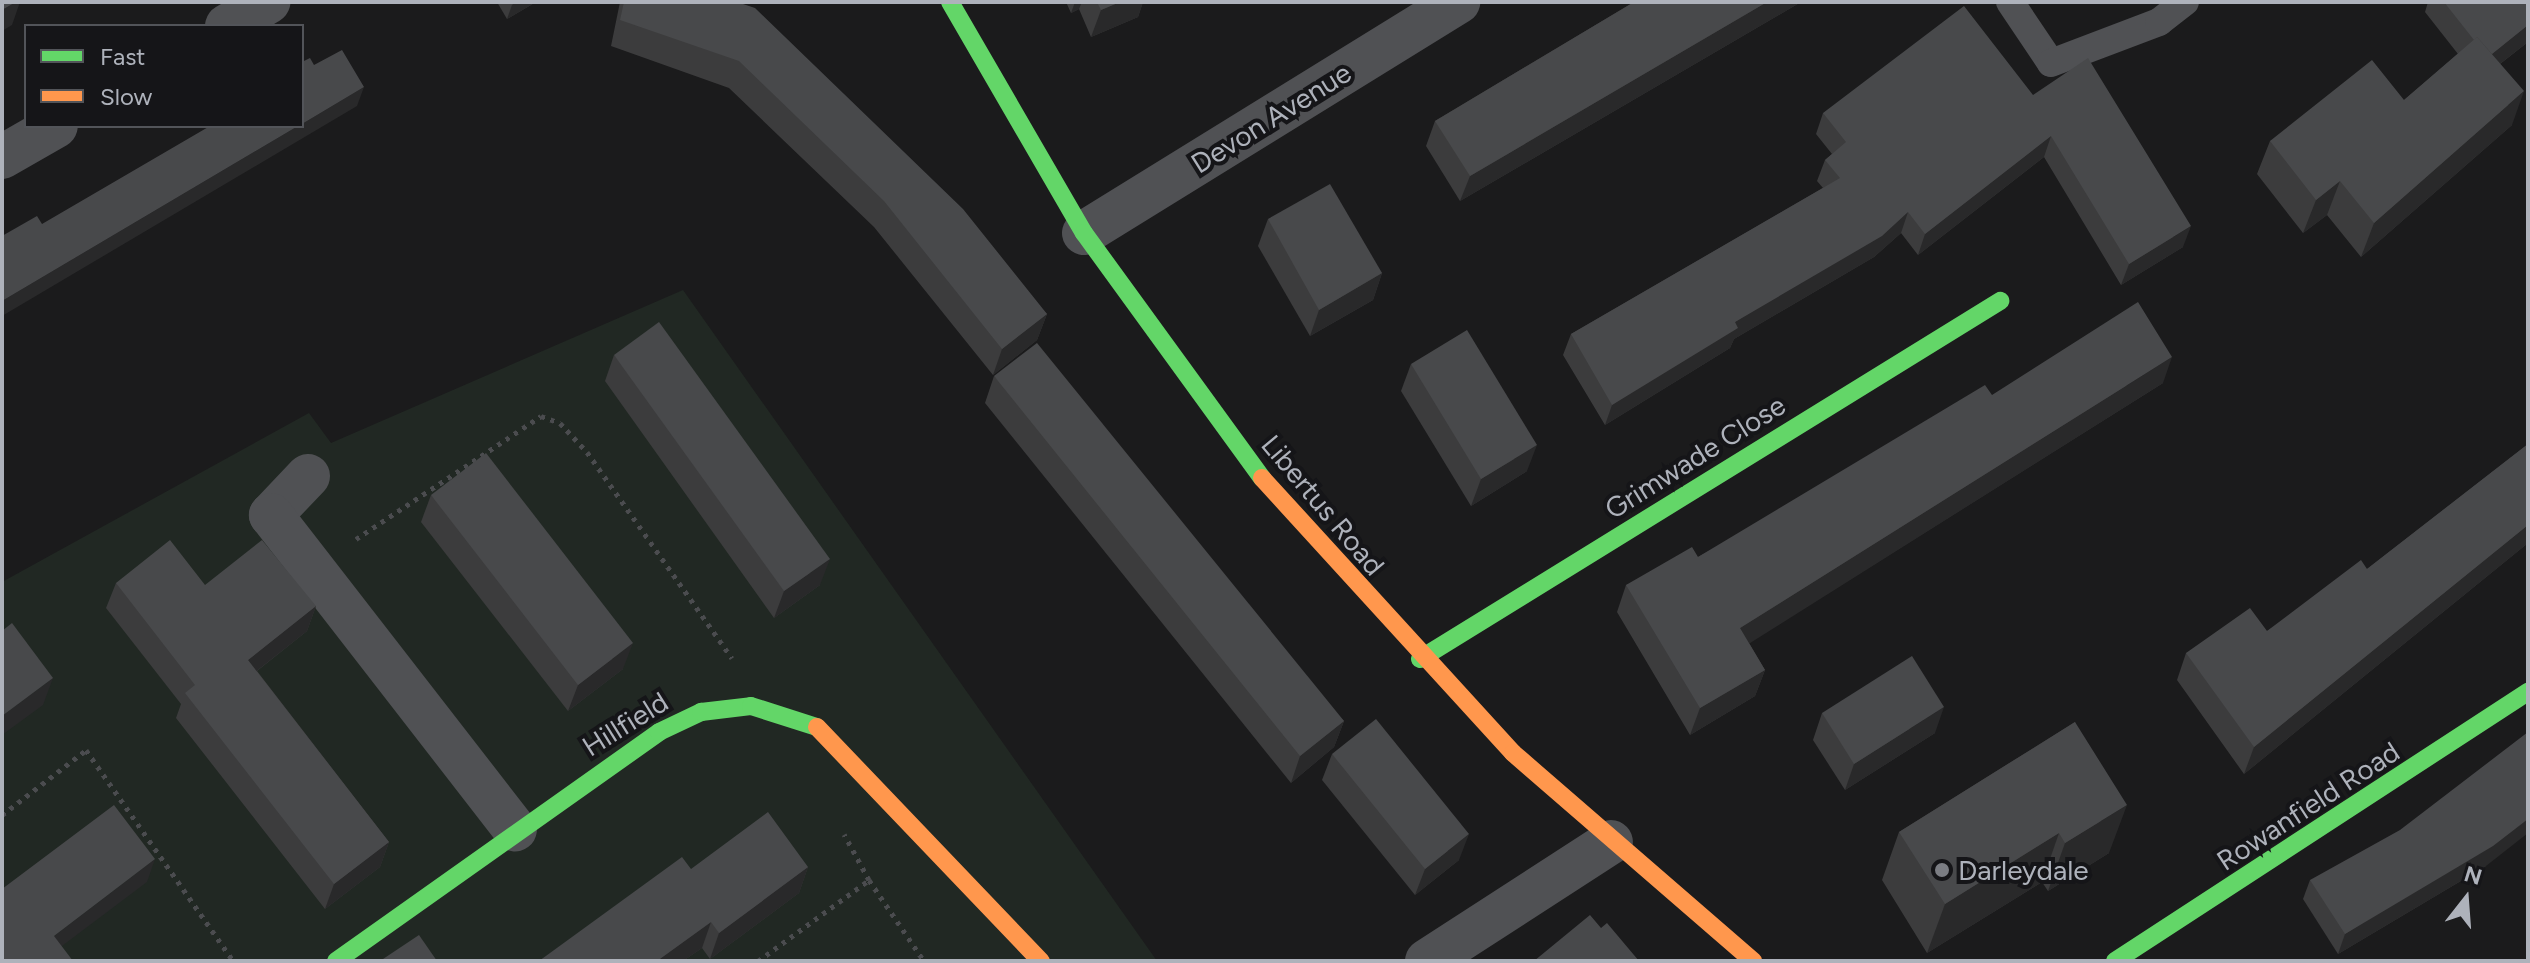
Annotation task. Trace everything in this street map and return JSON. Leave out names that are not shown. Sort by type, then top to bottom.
[{"type":"street","points":[[230,24],[268,2]]},
{"type":"street","name":"Libertus Road","points":[[950,2],[1084,233],[1230,439],[1420,659],[1611,842],[1753,961]]},
{"type":"street","name":"Devon Avenue","points":[[1084,233],[1458,2]]},
{"type":"street","points":[[2,157],[53,128]]},
{"type":"street","name":"Grimwade Close","points":[[1420,659],[2000,301]]},
{"type":"street","points":[[308,476],[271,515],[515,829]]},
{"type":"street","name":"Rowanfield Road","points":[[2115,961],[2528,692]]},
{"type":"street","name":"Hillfield","points":[[336,961],[515,829],[679,720],[724,707],[777,710],[820,728],[1041,961]]},
{"type":"street","points":[[1427,961],[1611,842]]},
{"type":"lane","points":[[2010,2],[2051,63],[2159,22],[2185,2]]},
{"type":"path","points":[[313,569],[541,416],[560,423],[587,452],[664,551],[742,673],[777,710]]},
{"type":"path","points":[[2,815],[86,750],[233,961]]},
{"type":"path","points":[[841,828],[869,880],[924,961]]},
{"type":"path","points":[[758,961],[869,880]]},
{"type":"shaded area","points":[[683,290],[1157,961],[2,961],[2,582],[309,413],[331,443]]},
{"type":"building","points":[[2,2],[16,2],[2,10]]},
{"type":"building","points":[[624,2],[737,2],[755,8],[963,209],[1047,314],[1002,349],[884,201],[739,61],[620,20]]},
{"type":"building","points":[[1097,2],[1120,2],[1101,10]]},
{"type":"building","points":[[1634,2],[1767,2],[1470,176],[1435,121]]},
{"type":"building","points":[[2444,2],[2528,2],[2528,25],[2492,54],[2477,37],[2474,40]]},
{"type":"building","points":[[1964,6],[2033,95],[2088,58],[2191,226],[2129,264],[2051,136],[1925,234],[1908,212],[1882,236],[1735,322],[1738,328],[1612,405],[1571,334],[1840,178],[1825,160],[1846,142],[1823,113]]},
{"type":"building","points":[[2477,37],[2524,91],[2374,223],[2340,181],[2316,200],[2270,141],[2372,60],[2404,100]]},
{"type":"building","points":[[342,50],[364,87],[304,123],[304,61],[310,58],[314,65]]},
{"type":"building","points":[[207,128],[295,128],[2,301],[2,236],[37,216],[42,224]]},
{"type":"building","points":[[1330,184],[1382,273],[1319,310],[1268,219]]},
{"type":"building","points":[[2138,302],[2172,357],[1740,628],[1765,670],[1700,708],[1626,585],[1692,547],[1698,557],[1985,385],[1992,395]]},
{"type":"building","points":[[659,322],[830,559],[784,591],[614,355]]},
{"type":"building","points":[[1467,330],[1537,445],[1481,479],[1411,364]]},
{"type":"building","points":[[1037,343],[1344,721],[1300,756],[994,376]]},
{"type":"building","points":[[2528,444],[2528,525],[2254,747],[2186,653],[2250,608],[2267,631],[2361,560],[2367,569]]},
{"type":"building","points":[[486,453],[633,643],[578,685],[431,495]]},
{"type":"building","points":[[170,540],[205,585],[262,540],[316,606],[248,660],[389,842],[334,884],[185,693],[195,685],[116,583]]},
{"type":"building","points":[[12,623],[53,678],[2,716],[2,631]]},
{"type":"building","points":[[1912,656],[1944,707],[1854,764],[1822,713]]},
{"type":"building","points":[[1376,719],[1469,834],[1425,869],[1332,754]]},
{"type":"building","points":[[2075,722],[2127,805],[2065,843],[2059,833],[1945,904],[1899,832]]},
{"type":"building","points":[[2528,732],[2528,819],[2493,846],[2345,934],[2310,880],[2400,830]]},
{"type":"building","points":[[114,805],[155,859],[54,936],[73,961],[2,961],[2,889]]},
{"type":"building","points":[[768,812],[808,867],[719,933],[711,922],[657,961],[539,961],[682,857],[691,869]]},
{"type":"building","points":[[1590,915],[1601,928],[1607,923],[1639,961],[1534,961]]},
{"type":"building","points":[[419,935],[437,961],[383,959]]},
{"type":"traffic: fast","points":[[950,2],[1084,233],[1262,478]]},
{"type":"traffic: fast","points":[[1420,659],[2000,301]]},
{"type":"traffic: fast","points":[[2115,961],[2528,692]]},
{"type":"traffic: fast","points":[[336,961],[659,732],[701,712],[751,706],[817,727]]},
{"type":"traffic: slow","points":[[1262,478],[1513,753],[1753,961]]},
{"type":"traffic: slow","points":[[817,727],[1041,961]]},
{"type":"place","name":"Darleydale","points":[[1942,870]]}]
